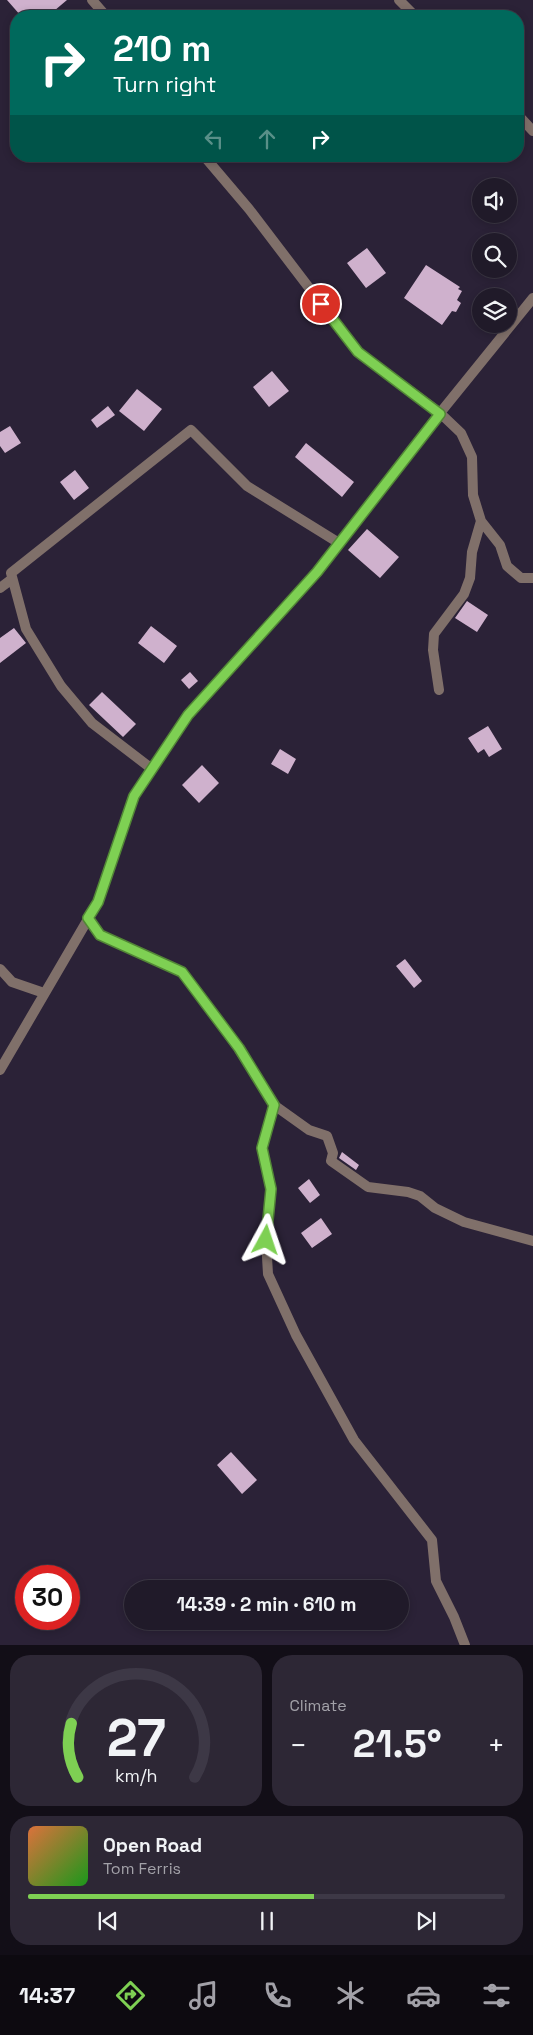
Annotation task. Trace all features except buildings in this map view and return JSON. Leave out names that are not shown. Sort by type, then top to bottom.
[{"type":"street","points":[[92,0],[101,10]]},
{"type":"street","points":[[399,0],[410,10]]},
{"type":"street","points":[[524,121],[533,130]]},
{"type":"street","points":[[209,162],[249,209],[358,352],[440,414],[460,433],[472,457],[473,495],[481,521],[500,544],[507,566],[521,578],[533,578]]},
{"type":"street","points":[[0,1070],[98,902],[134,796],[188,715],[317,572],[533,298]]},
{"type":"street","points":[[152,769],[92,723],[61,686],[26,629],[11,573],[191,430],[247,486],[340,543]]},
{"type":"street","points":[[439,690],[433,650],[434,634],[464,594],[470,578],[472,552],[481,521]]},
{"type":"street","points":[[0,588],[12,579]]},
{"type":"street","points":[[88,918],[100,935],[182,972],[239,1048],[274,1105],[309,1130],[327,1136],[333,1153],[331,1161],[368,1187],[408,1192],[420,1196],[435,1208],[464,1222],[533,1241]]},
{"type":"street","points":[[0,969],[12,982],[44,993]]},
{"type":"street","points":[[274,1105],[262,1148],[271,1189],[266,1240],[268,1274],[296,1335],[354,1440],[432,1540],[436,1581],[454,1617],[465,1645]]},
{"type":"route","points":[[266,1240],[271,1189],[262,1148],[274,1105],[239,1048],[182,972],[143,952],[100,935],[88,918],[98,902],[134,796],[188,715],[317,572],[440,414],[358,352],[321,304]]}]
